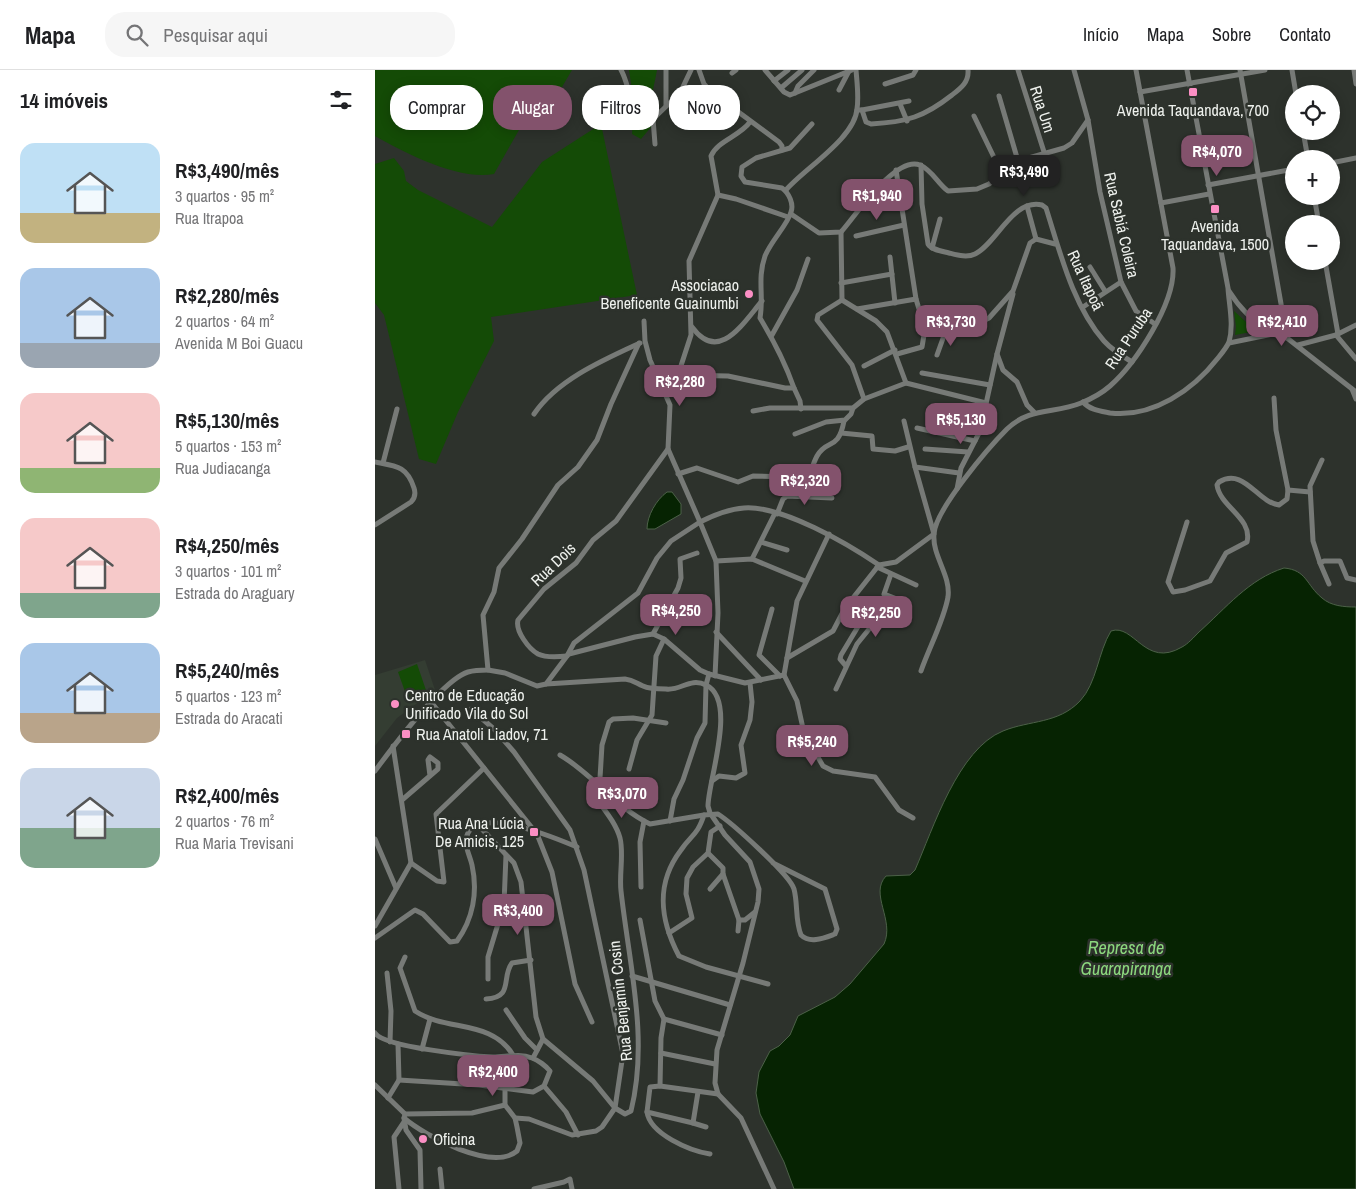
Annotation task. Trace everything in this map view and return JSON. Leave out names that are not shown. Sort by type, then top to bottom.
[{"type":"street","points":[[621,70],[627,85]]},
{"type":"street","points":[[666,70],[667,105]]},
{"type":"street","points":[[659,113],[680,93],[691,70]]},
{"type":"street","points":[[699,70],[706,88],[779,142],[782,146],[781,150]]},
{"type":"street","points":[[765,70],[787,94],[795,93],[851,70]]},
{"type":"street","points":[[774,81],[788,70]]},
{"type":"street","points":[[781,88],[802,70]]},
{"type":"street","points":[[795,93],[798,86],[814,70]]},
{"type":"street","points":[[839,90],[851,70]]},
{"type":"street","points":[[856,70],[860,110],[866,122],[871,124],[907,121],[933,110],[962,87],[969,74],[968,70]]},
{"type":"street","points":[[885,84],[913,75],[916,70]]},
{"type":"street","name":"Rua Um","points":[[1017,70],[1045,155]]},
{"type":"street","points":[[842,300],[841,232],[896,170],[909,164],[921,165],[948,191],[977,189],[989,184],[1018,161],[1045,155],[1072,143],[1087,120],[1074,70]]},
{"type":"street","name":"Rua Puruba","points":[[934,534],[942,513],[957,490],[1000,437],[1019,420],[1034,412],[1083,402],[1111,385],[1132,362],[1167,300],[1173,277],[1136,70]]},
{"type":"street","points":[[1083,402],[1092,409],[1120,414],[1151,408],[1175,397],[1198,380],[1229,343],[1231,322],[1228,288],[1187,70]]},
{"type":"street","points":[[1140,92],[1240,72],[1265,70]]},
{"type":"street","points":[[1292,70],[1294,85]]},
{"type":"street","points":[[1354,70],[1356,84]]},
{"type":"street","points":[[1240,72],[1287,338]]},
{"type":"street","points":[[999,96],[1018,161]]},
{"type":"street","points":[[860,110],[909,101]]},
{"type":"street","points":[[899,104],[907,121]]},
{"type":"street","points":[[786,190],[849,129],[860,110]]},
{"type":"street","points":[[973,116],[1002,174]]},
{"type":"street","name":"Rua Sabiá Coleira","points":[[1087,120],[1100,192],[1121,282],[1137,311],[1155,324]]},
{"type":"street","points":[[663,388],[674,382],[678,375],[692,327],[689,261],[718,195],[711,162],[712,153],[743,131],[750,122]]},
{"type":"street","points":[[801,410],[800,401],[789,370],[760,318],[762,301],[760,278],[765,256],[789,216],[791,201],[786,190],[777,186],[749,183],[740,174],[742,167],[747,162],[790,148],[812,124]]},
{"type":"street","points":[[654,130],[655,144]]},
{"type":"street","points":[[1340,161],[1356,158]]},
{"type":"street","points":[[921,165],[921,204],[928,244],[932,248],[961,256],[975,254],[1009,220],[1027,206],[1037,204],[1045,208],[1055,244]]},
{"type":"street","points":[[864,366],[896,352],[922,347],[925,329],[916,299],[896,170]]},
{"type":"street","points":[[1208,185],[1285,171]]},
{"type":"street","points":[[1161,203],[1209,194]]},
{"type":"street","points":[[718,195],[789,216],[819,233],[841,232]]},
{"type":"street","points":[[957,490],[959,473],[968,452],[980,432],[989,385],[1013,291],[1027,247],[1036,239],[1027,206]]},
{"type":"street","points":[[932,248],[940,220]]},
{"type":"street","points":[[856,236],[904,224]]},
{"type":"street","name":"Rua Itapoã","points":[[1036,239],[1055,244],[1083,306],[1105,342],[1132,362]]},
{"type":"street","points":[[890,257],[895,303]]},
{"type":"street","points":[[771,335],[797,290],[808,258]]},
{"type":"street","points":[[1090,267],[1105,291]]},
{"type":"street","points":[[1326,270],[1337,334],[1356,359]]},
{"type":"street","points":[[841,283],[892,274]]},
{"type":"street","points":[[1083,306],[1121,282]]},
{"type":"street","points":[[1228,288],[1243,310],[1261,327],[1298,345],[1354,390],[1356,399]]},
{"type":"street","points":[[925,329],[969,328],[980,324],[989,318],[1013,291]]},
{"type":"street","points":[[856,309],[916,299]]},
{"type":"street","points":[[842,300],[881,326],[896,352],[906,383]]},
{"type":"street","points":[[842,300],[818,315],[817,320],[852,365],[864,399]]},
{"type":"street","points":[[692,327],[703,340],[717,342],[733,334],[762,301]]},
{"type":"street","points":[[750,315],[760,318]]},
{"type":"street","points":[[644,321],[645,341],[655,373],[670,405],[668,449],[716,561],[718,613],[712,675],[706,685],[705,723],[697,738],[683,780],[674,799],[670,821]]},
{"type":"street","points":[[1298,345],[1337,334],[1356,325]]},
{"type":"street","points":[[937,355],[946,330]]},
{"type":"street","points":[[1229,343],[1273,334]]},
{"type":"street","points":[[534,414],[552,392],[603,360],[645,341]]},
{"type":"street","points":[[488,670],[483,615],[493,592],[499,568],[522,539],[558,485],[578,467],[597,440],[639,343]]},
{"type":"street","points":[[997,354],[1003,370],[1017,382],[1027,404],[1034,412]]},
{"type":"street","points":[[922,373],[989,385]]},
{"type":"street","points":[[678,375],[728,376],[785,388],[794,388]]},
{"type":"street","points":[[800,496],[817,456],[837,441],[844,421],[851,414],[853,408],[864,399],[906,383],[986,403]]},
{"type":"street","points":[[1187,522],[1168,582],[1171,591],[1175,593],[1210,581],[1226,553],[1247,542],[1246,527],[1219,493],[1217,485],[1219,482],[1232,477],[1242,480],[1270,504],[1279,505],[1287,499],[1288,490],[1275,430],[1274,398]]},
{"type":"street","points":[[753,411],[770,408],[801,410],[853,408]]},
{"type":"street","points":[[383,463],[397,409]]},
{"type":"street","points":[[795,434],[825,422],[844,421]]},
{"type":"street","points":[[904,421],[908,447],[934,534],[936,550],[947,580],[948,597],[921,672]]},
{"type":"street","points":[[917,428],[975,441]]},
{"type":"street","points":[[841,433],[872,436],[873,449],[895,451],[908,447]]},
{"type":"street","name":"Rua Dois","points":[[653,634],[635,636],[568,655],[546,656],[537,653],[519,632],[518,620],[544,589],[579,561],[593,540],[616,521],[668,449]]},
{"type":"street","points":[[925,449],[968,452]]},
{"type":"street","points":[[1322,460],[1310,486],[1310,492],[1313,541],[1329,584]]},
{"type":"street","points":[[375,462],[401,468],[407,472],[415,491],[411,502],[375,526]]},
{"type":"street","points":[[915,467],[959,473]]},
{"type":"street","points":[[678,474],[697,468],[738,482],[753,476],[791,477],[796,478],[804,490]]},
{"type":"street","points":[[1288,490],[1310,492]]},
{"type":"street","points":[[752,559],[783,499],[787,496],[832,498]]},
{"type":"street","points":[[546,684],[568,655],[571,647],[585,633],[638,593],[657,558],[671,541],[700,522],[726,511],[742,508],[776,513],[829,534],[891,574],[916,585]]},
{"type":"street","points":[[782,675],[787,658],[797,601],[829,534]]},
{"type":"street","points":[[787,658],[833,631],[845,608],[878,566],[896,562],[934,534]]},
{"type":"street","points":[[761,542],[787,550]]},
{"type":"street","points":[[697,553],[680,559],[681,578],[678,588],[653,634],[664,638],[700,670],[712,675],[751,682],[782,675]]},
{"type":"street","points":[[716,561],[752,559],[805,581]]},
{"type":"street","points":[[1320,563],[1340,561],[1347,578],[1356,580]]},
{"type":"street","points":[[891,574],[884,594],[897,599]]},
{"type":"street","points":[[772,608],[759,655],[782,675],[797,700],[805,733],[823,766],[833,771],[875,777],[899,810],[913,818]]},
{"type":"street","points":[[836,689],[857,644],[873,626],[873,622],[862,620],[845,608]]},
{"type":"street","points":[[846,666],[840,659],[841,655],[862,620]]},
{"type":"street","points":[[716,631],[761,680]]},
{"type":"street","points":[[629,769],[637,740],[650,719],[656,656],[664,638]]},
{"type":"street","points":[[375,771],[393,746],[431,702],[463,674],[475,670],[505,673],[537,686],[625,679],[653,688],[672,690],[690,682],[706,685],[717,698],[721,728],[707,814],[698,833],[681,849],[673,861],[663,886],[663,910],[669,933],[679,956],[706,967],[768,984]]},
{"type":"street","points":[[712,782],[719,776],[737,778],[745,773],[741,745],[750,720],[752,702],[751,682]]},
{"type":"street","points":[[431,702],[535,831],[552,872],[578,994],[592,1022]]},
{"type":"street","points":[[471,709],[495,730],[514,752],[570,830],[577,847],[623,1054],[615,1108],[602,1127],[590,1134],[578,1136],[562,1133],[529,1119],[515,1118]]},
{"type":"street","points":[[419,717],[437,711]]},
{"type":"street","points":[[597,782],[600,778],[602,745],[609,722],[613,719],[650,719],[666,723]]},
{"type":"street","points":[[375,926],[411,863],[393,746]]},
{"type":"street","points":[[560,755],[579,766],[617,803],[650,824],[660,824],[707,814],[721,815],[765,853],[773,864],[794,889],[797,919],[801,935],[805,939],[818,940],[835,934],[837,929],[825,889],[773,864]]},
{"type":"street","points":[[411,863],[437,881],[444,882],[436,814],[484,768]]},
{"type":"street","points":[[402,800],[430,776]]},
{"type":"street","name":"Rua Benjamin Cosin","points":[[597,782],[590,786],[590,789],[614,825],[620,839],[620,888],[639,1039],[637,1083],[631,1111],[625,1114],[615,1108]]},
{"type":"street","points":[[707,814],[753,867],[759,889],[756,910],[729,1005],[715,1064],[715,1083],[718,1094],[741,1118],[774,1189]]},
{"type":"street","points":[[641,887],[640,842],[644,821]]},
{"type":"street","points":[[375,938],[415,910],[423,914],[450,942],[457,942],[469,922],[473,910],[474,876],[466,842],[469,832],[478,825],[493,822],[535,831],[577,847]]},
{"type":"street","points":[[478,825],[516,867],[521,882],[536,1016],[543,1039],[593,1081],[615,1108]]},
{"type":"street","points":[[669,933],[692,918],[686,894],[687,878],[693,867],[708,852],[711,832],[719,826]]},
{"type":"street","points":[[375,839],[397,888]]},
{"type":"street","points":[[708,852],[721,864],[739,920],[738,931]]},
{"type":"street","points":[[488,979],[488,957],[504,904],[506,855]]},
{"type":"street","points":[[710,889],[723,874]]},
{"type":"street","points":[[739,920],[745,920],[756,910]]},
{"type":"street","points":[[641,920],[655,1001],[665,1019],[660,1086]]},
{"type":"street","points":[[405,957],[400,968],[412,1007],[422,1016],[430,1019],[493,1034],[507,1044],[513,1055]]},
{"type":"street","points":[[486,999],[494,999],[500,995],[507,984],[509,967],[512,963],[531,960]]},
{"type":"street","points":[[387,973],[391,1016],[390,1042]]},
{"type":"street","points":[[632,976],[729,1005]]},
{"type":"street","points":[[506,1010],[525,1038],[537,1050]]},
{"type":"street","points":[[422,1049],[430,1019]]},
{"type":"street","points":[[665,1019],[722,1035]]},
{"type":"street","points":[[375,1033],[378,1038],[422,1049],[492,1057],[513,1055],[533,1058],[548,1069],[549,1074],[544,1086],[533,1092],[399,1080]]},
{"type":"street","points":[[533,1058],[543,1039]]},
{"type":"street","points":[[388,1098],[399,1080],[398,1044]]},
{"type":"street","points":[[661,1053],[715,1064]]},
{"type":"street","points":[[375,1085],[404,1118],[417,1128],[447,1144],[475,1154],[501,1159],[514,1154],[519,1148],[515,1118],[505,1105],[505,1088]]},
{"type":"street","points":[[544,1086],[566,1112],[578,1136]]},
{"type":"street","points":[[710,1154],[684,1146],[653,1127],[647,1112],[650,1087],[660,1086],[718,1094]]},
{"type":"street","points":[[693,1123],[698,1092]]},
{"type":"street","points":[[404,1118],[472,1113],[505,1105]]},
{"type":"street","points":[[647,1112],[706,1127]]},
{"type":"street","points":[[399,1189],[394,1137],[404,1118]]},
{"type":"street","points":[[404,1118],[406,1130],[420,1150],[421,1189]]},
{"type":"street","points":[[440,1169],[442,1189]]},
{"type":"street","points":[[534,1189],[544,1188],[571,1179],[573,1189]]},
{"type":"shaded area","name":"Centro de Educação Unificado Vila do Sol","points":[[425,660],[435,690],[397,718],[375,746],[375,675]]},
{"type":"green space","points":[[375,70],[572,70],[563,85],[493,85],[493,130],[519,130],[494,174],[480,175],[449,170],[401,150],[375,136]]},
{"type":"green space","points":[[629,70],[657,70],[654,85],[631,85]]},
{"type":"green space","points":[[592,130],[602,130],[637,295],[491,317],[494,341],[458,412],[436,464],[419,459],[384,315],[375,303],[375,164],[394,158],[404,171],[406,181],[418,190],[492,227],[542,162]]},
{"type":"green space","points":[[632,130],[649,130],[641,139],[632,134]]},
{"type":"green space","points":[[1234,311],[1256,331],[1235,335]]},
{"type":"green space","points":[[417,664],[427,693],[408,700],[398,672]]},
{"type":"water","points":[[667,492],[672,492],[681,504],[681,514],[655,529],[647,529],[653,509],[659,499]]},
{"type":"water","name":"Represa de Guarapiranga","points":[[1284,568],[1292,569],[1302,575],[1317,593],[1329,603],[1356,607],[1356,1189],[794,1189],[784,1162],[760,1114],[756,1093],[759,1072],[770,1051],[779,1046],[790,1035],[798,1016],[835,997],[850,984],[884,944],[887,926],[881,899],[881,883],[886,876],[910,875],[915,870],[949,792],[960,772],[973,755],[987,740],[1003,731],[1053,718],[1080,701],[1086,694],[1094,676],[1111,631],[1119,630],[1127,633],[1149,649],[1159,653],[1169,652],[1186,644],[1249,587],[1271,573]]},
{"type":"place","name":"Avenida Taquandava, 700","points":[[1193,92]]},
{"type":"place","name":"Avenida Taquandava, 1500","points":[[1215,209]]},
{"type":"place","name":"Associacao Beneficente Guainumbi","points":[[749,294]]},
{"type":"place","name":"Centro de Educação Unificado Vila do Sol","points":[[395,704]]},
{"type":"place","name":"Rua Anatoli Liadov, 71","points":[[406,734]]},
{"type":"place","name":"Rua Ana Lúcia De Amicis, 125","points":[[534,832]]},
{"type":"place","name":"Oficina","points":[[423,1139]]}]
